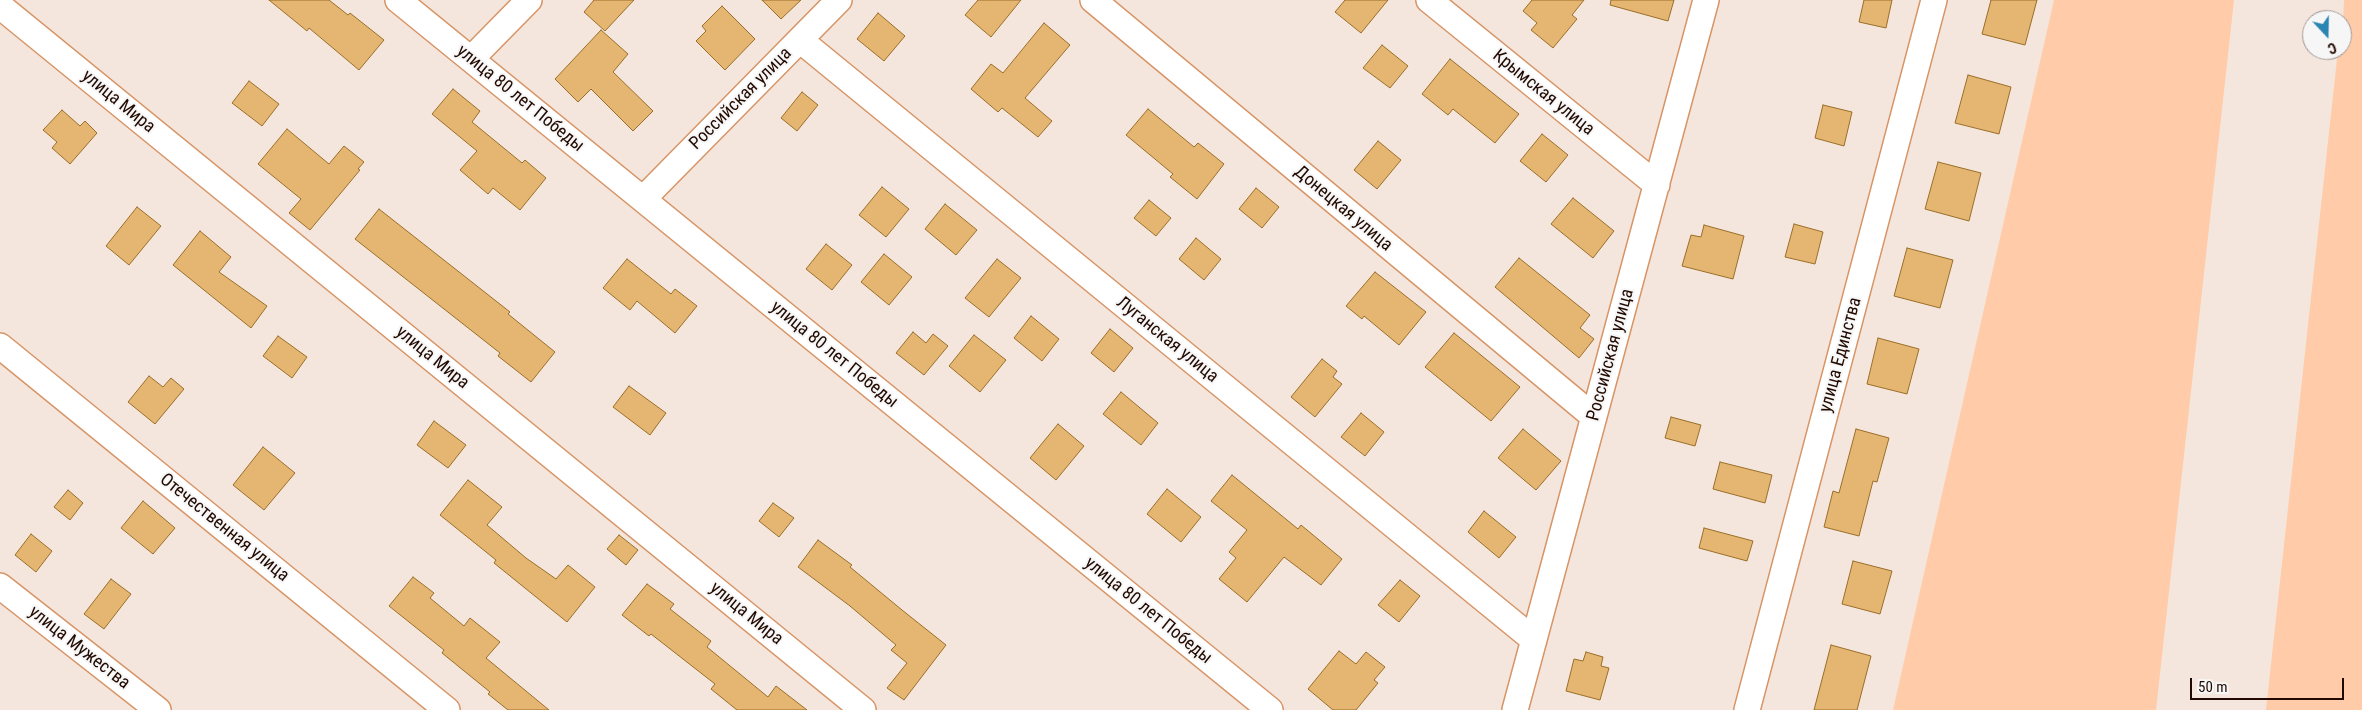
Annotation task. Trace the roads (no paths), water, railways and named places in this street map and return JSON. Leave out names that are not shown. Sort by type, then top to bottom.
[{"type":"street","name":"улица 80 лет Победы","points":[[398,0],[1270,710]]},
{"type":"street","points":[[471,59],[529,0]]},
{"type":"street","name":"Российская улица","points":[[642,199],[839,0]]},
{"type":"street","name":"Донецкая улица","points":[[1093,0],[1594,417]]},
{"type":"street","name":"Крымская улица","points":[[1429,0],[1657,185]]},
{"type":"street","name":"Российская улица","points":[[1515,710],[1706,0]]},
{"type":"street","name":"улица Единства","points":[[1747,710],[1934,0]]},
{"type":"street","name":"улица Мира","points":[[0,6],[863,710]]},
{"type":"street","name":"Луганская улица","points":[[800,40],[1534,640]]},
{"type":"street","name":"Отечественная улица","points":[[0,346],[448,710]]},
{"type":"street","name":"улица Мужества","points":[[0,586],[158,710]]}]
